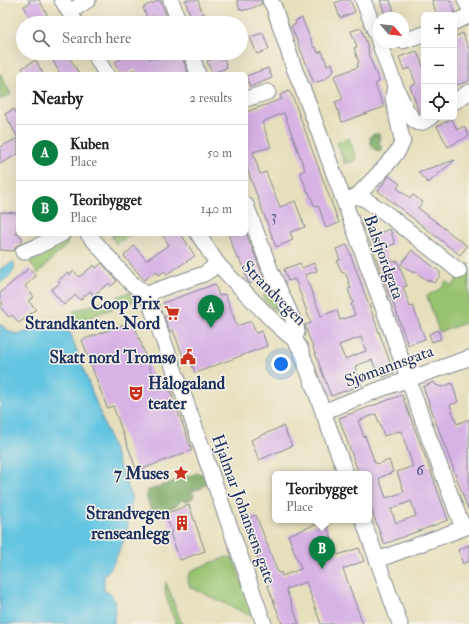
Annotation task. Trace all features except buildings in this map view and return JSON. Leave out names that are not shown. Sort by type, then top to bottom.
[{"type":"street","points":[[69,12],[88,0]]},
{"type":"street","points":[[171,0],[177,16]]},
{"type":"street","name":"Balsfjordgata","points":[[270,0],[274,6],[336,182],[350,199],[428,435],[466,527]]},
{"type":"street","points":[[363,0],[373,26]]},
{"type":"street","points":[[466,0],[469,8]]},
{"type":"street","points":[[457,21],[469,16]]},
{"type":"street","points":[[409,39],[421,35]]},
{"type":"street","points":[[382,48],[405,108],[413,120],[419,123],[424,120]]},
{"type":"street","points":[[98,60],[105,72]]},
{"type":"street","points":[[193,60],[197,72]]},
{"type":"street","points":[[350,199],[390,161],[402,144],[393,98],[396,85]]},
{"type":"street","points":[[248,98],[268,92]]},
{"type":"street","points":[[457,100],[469,92]]},
{"type":"street","points":[[350,199],[366,200],[387,214],[459,271]]},
{"type":"street","points":[[248,210],[277,286],[296,326],[297,332],[294,339]]},
{"type":"street","points":[[23,252],[58,236]]},
{"type":"street","points":[[90,236],[130,282],[147,295],[157,290],[204,274],[218,263]]},
{"type":"street","name":"Strandvegen","points":[[199,236],[218,263],[234,281],[274,322],[294,339],[300,348],[345,471]]},
{"type":"street","name":"Hjalmar Johansens gate","points":[[147,295],[264,624]]},
{"type":"street","name":"Sjømannsgata","points":[[324,412],[378,390],[469,358]]},
{"type":"street","points":[[364,523],[400,624]]},
{"type":"street","points":[[377,560],[466,527]]},
{"type":"green space","points":[[0,73],[11,94],[0,100]]},
{"type":"green space","points":[[375,134],[379,134],[379,143],[383,149],[380,152],[372,146],[370,137]]},
{"type":"green space","points":[[349,138],[357,160],[345,164],[337,142]]},
{"type":"green space","points":[[112,236],[129,236],[116,244]]},
{"type":"green space","points":[[68,238],[67,245],[38,274],[29,261],[27,255]]},
{"type":"green space","points":[[469,263],[469,322],[439,332],[427,296],[441,288],[446,281],[452,286]]},
{"type":"green space","points":[[269,289],[271,290],[287,321],[286,322],[264,300],[263,298]]},
{"type":"green space","points":[[130,292],[132,293],[134,301],[119,307],[117,297]]},
{"type":"green space","points":[[110,299],[114,308],[78,322],[73,313],[74,311]]},
{"type":"green space","points":[[198,473],[202,474],[206,483],[199,490],[197,488],[196,490],[191,491],[194,495],[193,498],[187,501],[181,500],[177,505],[157,513],[151,510],[146,496],[147,491]]},
{"type":"green space","points":[[226,557],[233,558],[254,616],[251,616],[190,587],[188,578],[192,570]]},
{"type":"green space","points":[[166,582],[182,624],[176,624],[170,609],[165,592]]},
{"type":"water","points":[[14,262],[15,266],[13,272],[0,283],[0,269]]},
{"type":"water","points":[[0,324],[9,331],[17,334],[47,325],[52,325],[67,330],[71,334],[132,499],[126,536],[111,568],[104,575],[104,591],[111,594],[114,599],[114,624],[0,624]]},
{"type":"place","name":"Coop Prix Strandkanten. Nord","points":[[172,313]]},
{"type":"place","name":"Kuben","points":[[211,328]]},
{"type":"place","name":"Skatt nord Tromsø","points":[[188,357]]},
{"type":"place","name":"Hålogaland teater","points":[[136,393]]},
{"type":"place","name":"7 Muses","points":[[181,473]]},
{"type":"place","name":"Strandvegen renseanlegg","points":[[182,523]]},
{"type":"place","name":"Teoribygget","points":[[322,569]]}]
